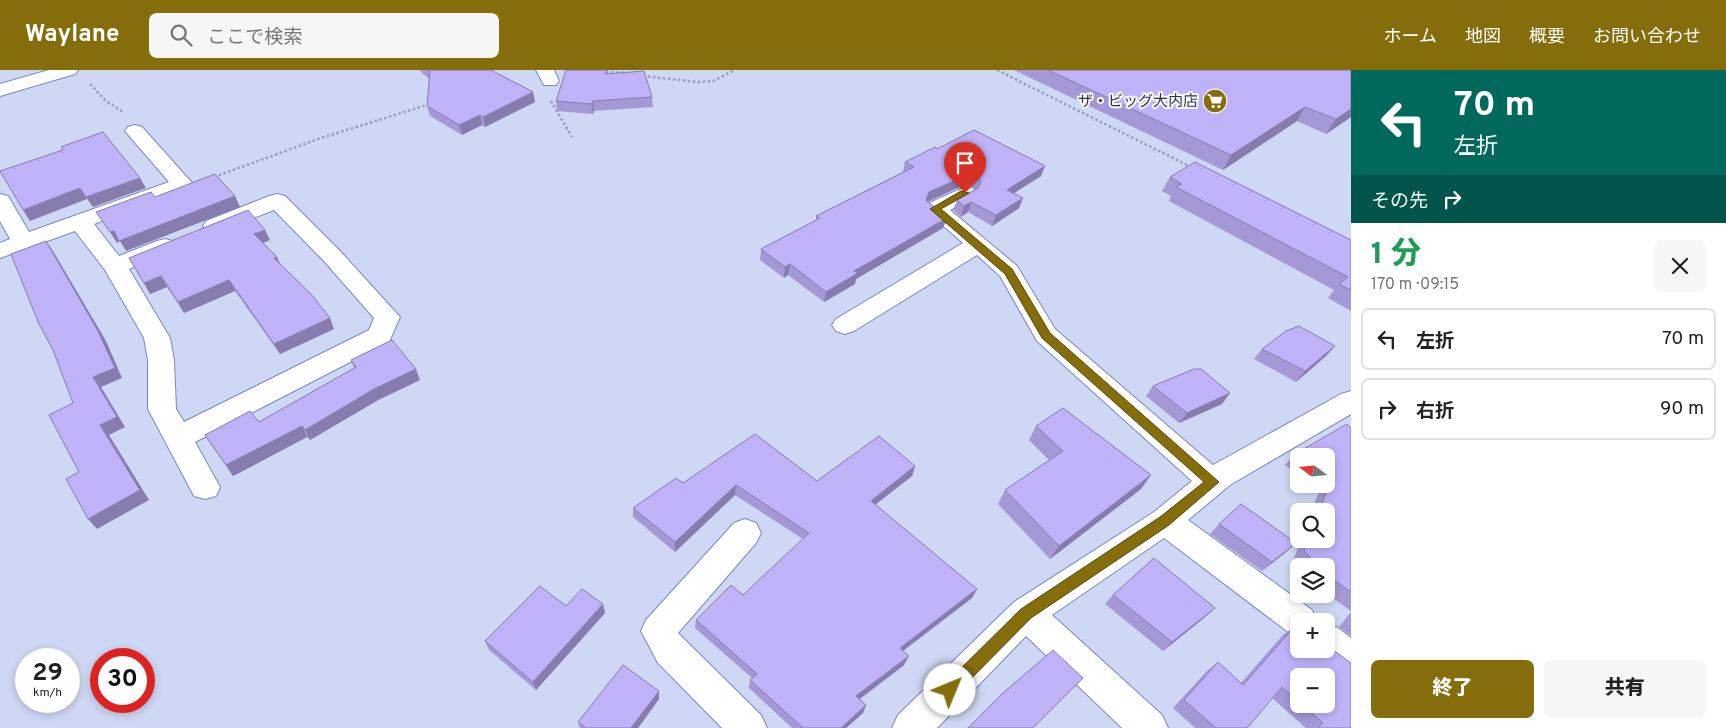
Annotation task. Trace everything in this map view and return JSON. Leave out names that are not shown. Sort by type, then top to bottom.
[{"type":"street","points":[[0,90],[69,70]]},
{"type":"street","points":[[0,251],[182,184],[135,131]]},
{"type":"street","points":[[965,193],[935,209],[1009,272],[1046,335],[1212,482]]},
{"type":"street","points":[[0,201],[22,243]]},
{"type":"street","points":[[115,266],[277,201],[332,256],[387,317],[380,336],[178,438]]},
{"type":"street","points":[[80,222],[115,266],[157,338],[161,360],[162,409],[205,488]]},
{"type":"street","points":[[845,325],[978,244]]},
{"type":"street","points":[[911,728],[1026,613],[1165,521],[1212,482],[1351,402]]},
{"type":"street","points":[[1165,521],[1290,614]]},
{"type":"street","points":[[745,533],[658,631],[670,651],[748,728]]},
{"type":"street","points":[[1026,613],[1149,728]]},
{"type":"street","points":[[1335,647],[1351,659]]},
{"type":"path","points":[[638,76],[698,82],[713,81],[735,70]]},
{"type":"path","points":[[997,70],[1192,167]]},
{"type":"path","points":[[600,73],[629,74]]},
{"type":"path","points":[[88,82],[105,100],[139,123],[135,131]]},
{"type":"path","points":[[548,83],[572,137]]},
{"type":"path","points":[[182,184],[194,184],[321,138],[432,104]]},
{"type":"building","points":[[429,70],[491,70],[533,92],[483,117],[480,115],[459,125],[427,106]]},
{"type":"building","points":[[566,70],[607,70],[605,74],[644,71],[652,97],[593,101],[592,104],[556,101]]},
{"type":"building","name":"ザ・ビッグ大内店","points":[[1048,70],[1351,70],[1351,109],[1336,119],[1305,107],[1231,155]]},
{"type":"building","points":[[974,130],[1045,166],[1007,190],[1023,198],[996,215],[971,202],[964,206],[957,200],[978,188],[981,182],[977,176],[967,175],[929,192],[926,200],[947,218],[854,271],[858,273],[826,292],[790,264],[785,267],[761,249],[820,218],[816,216],[914,167],[905,162],[935,147],[937,149]]},
{"type":"building","points":[[103,132],[140,178],[86,197],[80,188],[23,210],[0,171],[63,150],[61,147]]},
{"type":"building","points":[[1195,162],[1351,240],[1351,290],[1339,284],[1348,277],[1176,187],[1182,184],[1170,177]]},
{"type":"building","points":[[215,174],[235,196],[119,241],[114,231],[110,232],[96,212],[151,192],[155,197]]},
{"type":"building","points":[[248,210],[265,230],[254,234],[277,257],[274,258],[312,295],[330,318],[274,344],[229,280],[178,302],[161,276],[144,283],[129,258]]},
{"type":"building","points":[[46,241],[98,331],[115,368],[93,377],[117,417],[100,425],[140,490],[88,519],[66,479],[79,472],[49,415],[73,403],[53,350],[39,324],[11,254]]},
{"type":"building","points":[[1299,326],[1335,346],[1305,371],[1262,349],[1286,331]]},
{"type":"building","points":[[392,340],[416,369],[374,389],[305,430],[302,426],[226,465],[205,435],[250,411],[259,422],[356,367],[351,360]]},
{"type":"building","points":[[1194,369],[1201,369],[1230,393],[1187,413],[1153,386]]},
{"type":"building","points":[[1063,408],[1151,475],[1059,546],[1005,490],[1063,451],[1036,426]]},
{"type":"building","points":[[1347,424],[1351,428],[1351,592],[1335,580],[1335,558],[1311,558],[1304,551],[1305,548],[1335,548],[1335,503],[1322,503],[1326,493],[1335,493],[1335,448],[1305,448]]},
{"type":"building","points":[[755,434],[817,481],[879,436],[915,466],[871,501],[977,589],[900,648],[909,656],[856,696],[866,705],[841,728],[803,728],[750,680],[757,674],[696,620],[731,585],[743,595],[809,533],[736,485],[675,542],[633,508],[676,478],[683,483]]},
{"type":"building","points":[[1241,504],[1290,539],[1290,548],[1272,562],[1219,524]]},
{"type":"building","points":[[1154,558],[1215,608],[1172,642],[1113,595]]},
{"type":"building","points":[[540,586],[566,606],[582,589],[603,604],[533,682],[485,641]]},
{"type":"building","points":[[1290,632],[1290,658],[1335,658],[1335,651],[1351,663],[1351,728],[1318,728],[1323,723],[1311,713],[1335,713],[1335,668],[1290,668],[1290,694],[1282,687],[1247,728],[1216,728],[1184,700],[1218,662],[1243,685]]},
{"type":"building","points":[[1053,650],[1083,678],[1033,728],[968,728],[1003,693]]},
{"type":"building","points":[[623,665],[659,691],[631,728],[586,728],[578,722]]},
{"type":"place","name":"ザ・ビッグ大内店","points":[[1215,101]]},
{"type":"route","points":[[950,690],[1026,613],[1165,521],[1212,482],[1046,335],[1009,272],[935,209],[965,193]]}]
